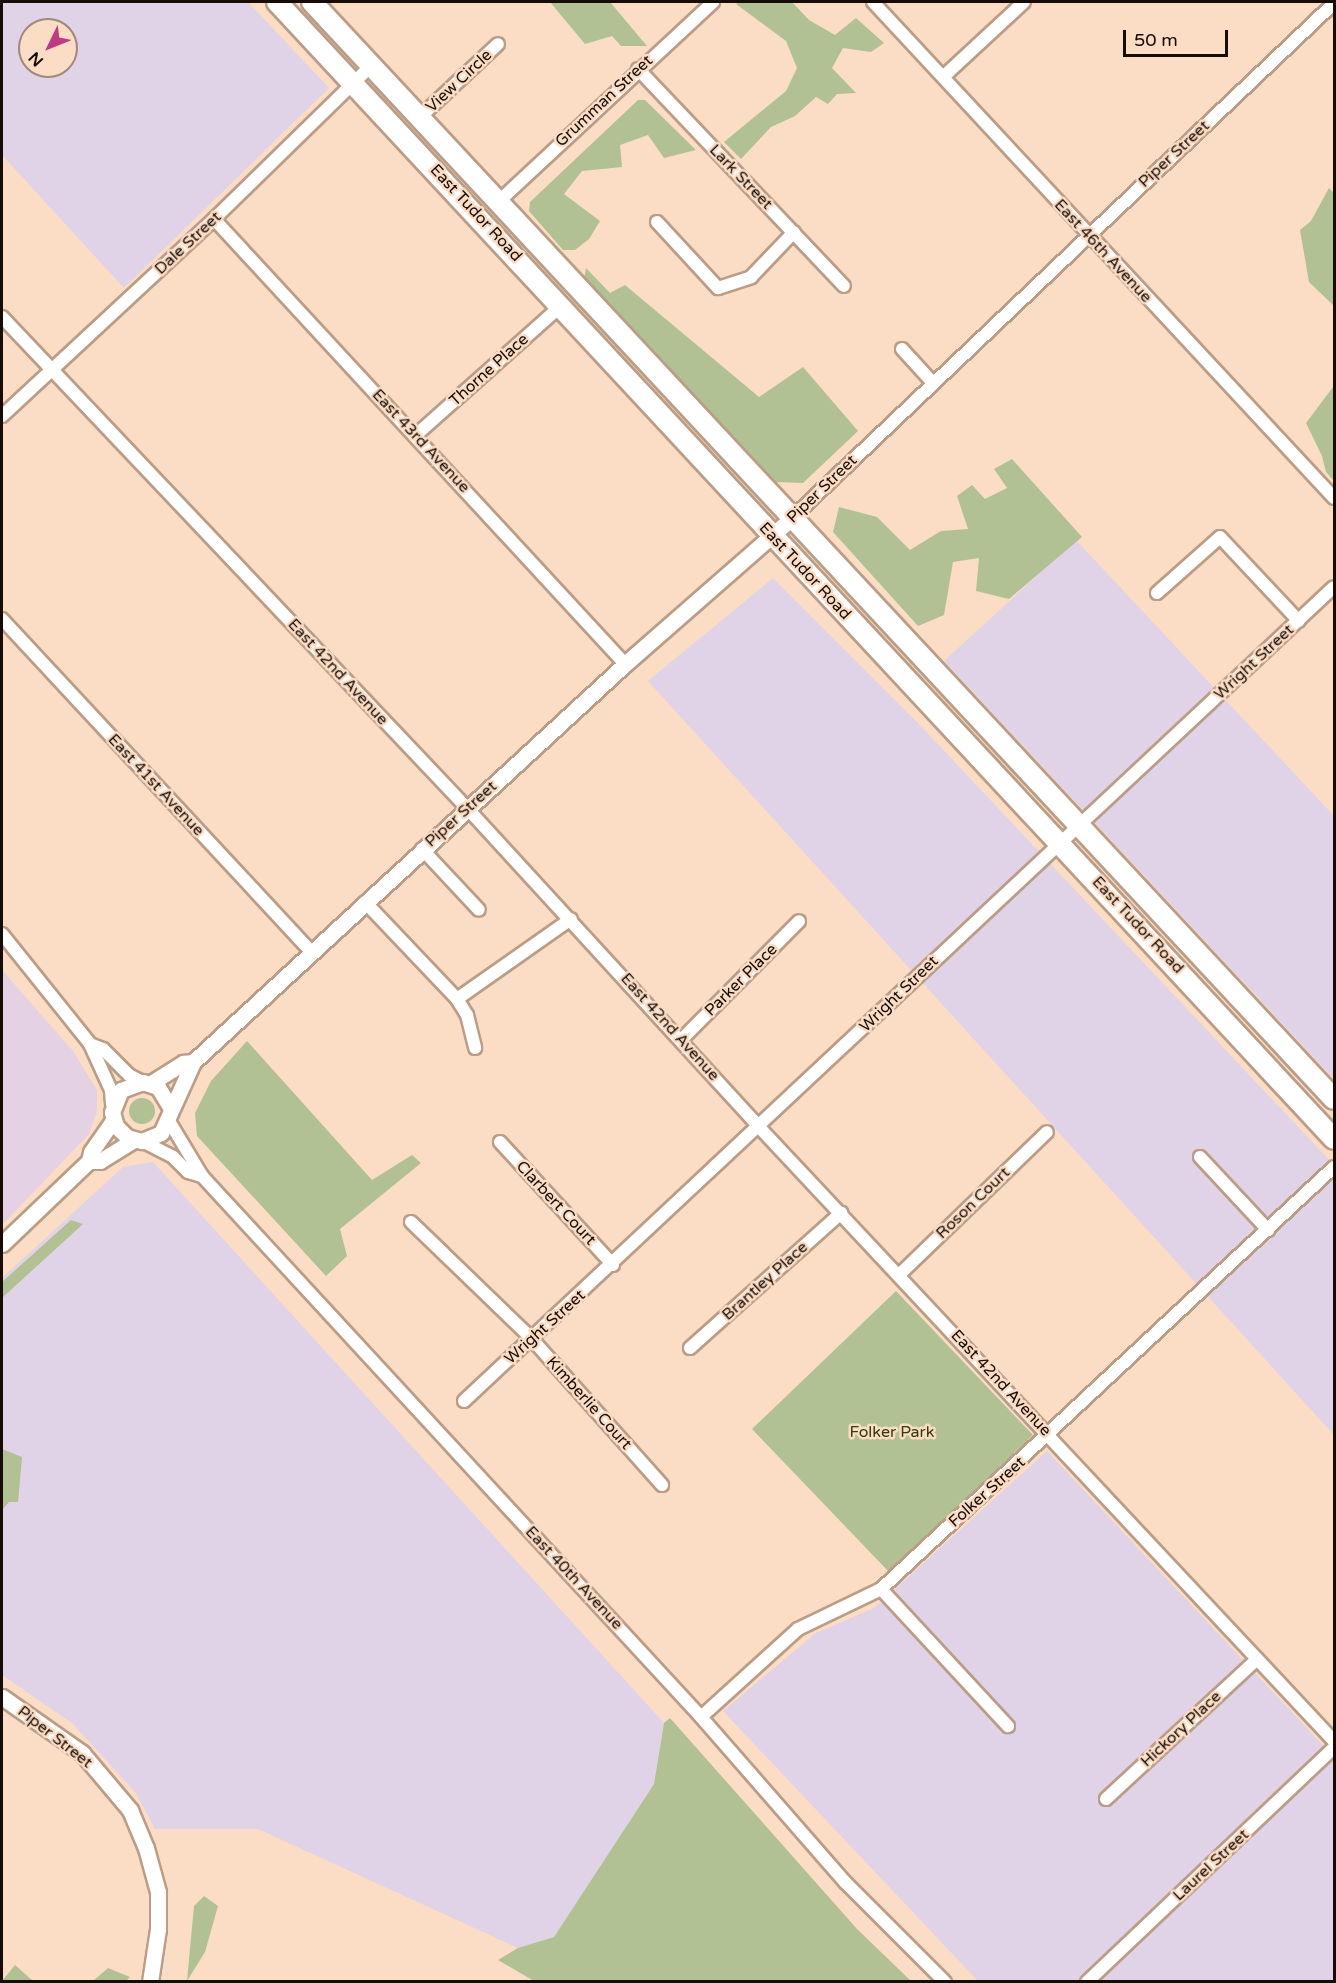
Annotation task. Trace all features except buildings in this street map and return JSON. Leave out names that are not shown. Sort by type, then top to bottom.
[{"type":"main road","name":"East Tudor Road","points":[[277,2],[562,305],[772,536],[1335,1139]]},
{"type":"main road","name":"East Tudor Road","points":[[312,2],[1335,1099]]},
{"type":"main road","points":[[1299,1100],[1312,1098],[1335,1121]]},
{"type":"street","name":"Grumman Street","points":[[497,203],[638,69],[713,2]]},
{"type":"street","name":"East 46th Avenue","points":[[873,2],[1088,236],[1335,498]]},
{"type":"street","points":[[944,77],[1024,2]]},
{"type":"street","name":"Piper Street","points":[[89,1161],[100,1161],[138,1140],[155,1137],[170,1114],[193,1062],[625,664],[793,517],[1335,3]]},
{"type":"street","name":"View Circle","points":[[419,118],[498,44]]},
{"type":"street","name":"Dale Street","points":[[2,416],[214,219],[372,66]]},
{"type":"street","name":"Lark Street","points":[[638,69],[844,286]]},
{"type":"street","name":"East 43rd Avenue","points":[[214,219],[416,435],[625,664]]},
{"type":"street","points":[[657,222],[718,288],[751,277],[794,232]]},
{"type":"street","name":"Thorne Place","points":[[416,435],[562,305]]},
{"type":"street","name":"East 42nd Avenue","points":[[2,317],[571,919],[682,1039],[759,1127],[900,1274],[1335,1741]]},
{"type":"street","points":[[902,349],[933,383]]},
{"type":"street","points":[[1157,593],[1220,537],[1299,621]]},
{"type":"street","name":"Wright Street","points":[[464,1401],[613,1265],[1059,842],[1335,587]]},
{"type":"street","name":"East 41st Avenue","points":[[2,619],[311,951]]},
{"type":"street","points":[[422,849],[479,910]]},
{"type":"street","points":[[365,902],[457,999],[467,1015],[475,1048]]},
{"type":"street","points":[[457,999],[571,919]]},
{"type":"street","name":"Parker Place","points":[[682,1039],[799,921]]},
{"type":"street","points":[[2,933],[90,1044],[111,1090],[113,1120],[121,1132],[138,1140]]},
{"type":"street","points":[[90,1044],[103,1049],[129,1075],[164,1092],[170,1114]]},
{"type":"street","name":"Piper Street","points":[[112,1104],[121,1090],[147,1082],[183,1063],[193,1062]]},
{"type":"street","name":"East 40th Avenue","points":[[170,1114],[202,1176],[701,1716],[846,1884],[945,1982]]},
{"type":"street","name":"Piper Street","points":[[2,1244],[89,1161],[91,1152],[113,1120]]},
{"type":"street","name":"Roson Court","points":[[900,1274],[1047,1132]]},
{"type":"street","name":"East 40th Avenue","points":[[138,1140],[173,1157],[188,1172],[202,1176]]},
{"type":"street","name":"Clarbert Court","points":[[500,1142],[613,1265]]},
{"type":"street","points":[[1200,1157],[1268,1230]]},
{"type":"street","name":"Folker Street","points":[[701,1716],[798,1629],[881,1589],[1050,1435],[1335,1167]]},
{"type":"street","name":"Brantley Place","points":[[690,1348],[841,1213]]},
{"type":"street","name":"Kimberlie Court","points":[[411,1222],[531,1338],[662,1485]]},
{"type":"street","points":[[881,1589],[1008,1726]]},
{"type":"street","name":"Hickory Place","points":[[1106,1799],[1257,1659]]},
{"type":"street","name":"Piper Street","points":[[2,1697],[82,1753],[130,1810],[146,1848],[158,1892],[158,1929],[150,1982]]},
{"type":"street","name":"Laurel Street","points":[[1087,1982],[1335,1748]]},
{"type":"shaded area","points":[[2,2],[248,2],[329,88],[124,288],[2,155]]},
{"type":"shaded area","points":[[1076,540],[1334,816],[1334,1079],[944,661]]},
{"type":"shaded area","points":[[773,578],[916,721],[1334,1165],[1334,1435],[648,681]]},
{"type":"shaded area","points":[[2,970],[73,1051],[97,1090],[97,1111],[89,1134],[2,1225]]},
{"type":"shaded area","points":[[153,1162],[664,1723],[654,1784],[554,1937],[518,1948],[258,1829],[155,1829],[135,1792],[72,1723],[2,1675],[2,1278],[123,1167]]},
{"type":"shaded area","points":[[1047,1451],[1334,1757],[1334,1981],[978,1981],[723,1711],[816,1633],[874,1608]]},
{"type":"green space","points":[[550,2],[610,2],[647,46],[621,46],[612,36],[585,44]]},
{"type":"green space","points":[[739,2],[792,2],[809,20],[835,35],[856,18],[884,43],[871,52],[843,48],[832,68],[856,93],[837,94],[828,104],[816,97],[795,116],[771,127],[741,159],[724,142],[786,91],[797,68],[786,41],[736,4]]},
{"type":"green space","points":[[638,100],[645,100],[696,150],[664,158],[648,135],[620,145],[622,167],[582,171],[564,194],[600,221],[589,239],[575,250],[563,250],[529,211],[530,202]]},
{"type":"green space","points":[[1329,188],[1334,193],[1334,481],[1326,472],[1322,456],[1306,423],[1333,387],[1333,305],[1309,282],[1300,230],[1311,221]]},
{"type":"green space","points":[[586,268],[610,293],[625,285],[759,397],[803,367],[858,431],[803,483],[775,482],[584,280]]},
{"type":"green space","points":[[1012,459],[1082,537],[1009,599],[976,591],[979,558],[953,562],[944,615],[918,626],[833,532],[839,507],[877,517],[910,550],[941,531],[968,529],[957,496],[972,485],[985,499],[1007,488],[994,469]]},
{"type":"green space","points":[[247,1041],[372,1180],[412,1155],[421,1163],[340,1229],[347,1256],[326,1276],[197,1136],[195,1113],[211,1081]]},
{"type":"green space","points":[[142,1098],[151,1102],[155,1111],[151,1120],[142,1124],[133,1120],[129,1111],[133,1102]]},
{"type":"green space","points":[[71,1220],[83,1224],[2,1298],[2,1282]]},
{"type":"green space","name":"Folker Park","points":[[896,1291],[1033,1435],[889,1572],[752,1429]]},
{"type":"green space","points":[[2,1449],[22,1457],[18,1502],[9,1502],[2,1510]]},
{"type":"green space","points":[[670,1718],[857,1929],[911,1981],[534,1981],[498,1960],[518,1948],[554,1937],[654,1784],[664,1723]]},
{"type":"green space","points":[[204,1896],[218,1906],[205,1952],[187,1981],[194,1906]]},
{"type":"green space","points":[[15,1965],[33,1981],[2,1981]]},
{"type":"green space","points":[[108,1968],[130,1977],[126,1981],[93,1981]]}]
